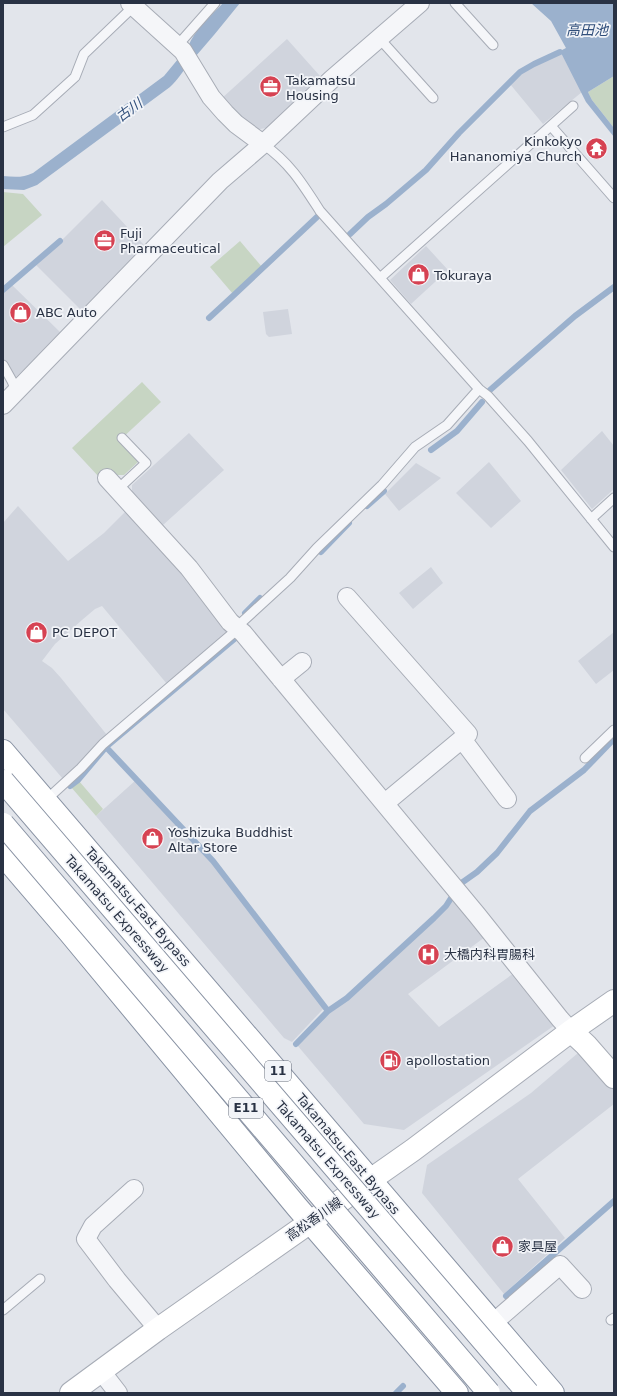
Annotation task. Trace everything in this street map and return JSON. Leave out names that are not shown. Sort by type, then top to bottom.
[{"type":"main road","name":"Takamatsu-East Bypass","points":[[3,751],[553,1393]]},
{"type":"main road","name":"Takamatsu Expressway","points":[[3,781],[528,1393]]},
{"type":"main road","name":"E11","points":[[3,824],[489,1393]]},
{"type":"main road","points":[[3,855],[69,932],[310,1222],[457,1393]]},
{"type":"main road","name":"高松香川線","points":[[71,1393],[158,1329],[413,1150],[571,1031],[614,1001]]},
{"type":"main road","points":[[571,1031],[586,1045],[614,1077]]},
{"type":"street","points":[[3,405],[220,181],[263,144],[332,79],[420,3]]},
{"type":"street","points":[[132,5],[184,54],[211,97],[225,113],[236,124],[263,144]]},
{"type":"street","points":[[112,484],[189,568],[230,622],[243,633],[571,1031]]},
{"type":"street","points":[[347,597],[468,734],[385,804]]},
{"type":"street","points":[[281,679],[302,662]]},
{"type":"street","points":[[462,739],[507,799]]},
{"type":"street","points":[[134,1189],[93,1226],[86,1239],[117,1280],[158,1329]]},
{"type":"street","points":[[493,1323],[560,1264],[582,1289]]},
{"type":"street","points":[[101,1371],[118,1393]]},
{"type":"lane","points":[[184,54],[215,3]]},
{"type":"lane","points":[[455,3],[493,45]]},
{"type":"lane","points":[[3,127],[33,115],[75,78],[84,54],[132,5]]},
{"type":"lane","points":[[379,38],[433,98]]},
{"type":"lane","points":[[380,278],[573,106]]},
{"type":"lane","points":[[551,126],[614,198]]},
{"type":"lane","points":[[263,144],[289,165],[320,211],[528,441],[614,546]]},
{"type":"lane","points":[[3,365],[16,391]]},
{"type":"lane","points":[[46,800],[81,768],[103,744],[232,634],[382,485],[416,448],[447,424],[479,388]]},
{"type":"lane","points":[[112,484],[146,463],[122,438]]},
{"type":"lane","points":[[591,519],[614,498]]},
{"type":"lane","points":[[585,758],[614,730]]},
{"type":"lane","points":[[3,1310],[40,1279]]},
{"type":"shaded area","name":"Takamatsu Housing","points":[[287,39],[320,76],[266,128],[254,130],[221,99]]},
{"type":"shaded area","points":[[561,53],[582,92],[543,124],[510,84],[521,73]]},
{"type":"shaded area","points":[[102,200],[144,245],[81,310],[35,264],[61,241]]},
{"type":"shaded area","name":"Tokuraya","points":[[426,246],[448,270],[411,304],[390,280]]},
{"type":"shaded area","name":"ABC Auto","points":[[12,285],[60,332],[15,378],[3,359],[3,292]]},
{"type":"shaded area","points":[[288,309],[292,334],[269,337],[266,334],[263,312]]},
{"type":"shaded area","points":[[602,431],[614,446],[614,489],[592,509],[561,470]]},
{"type":"shaded area","points":[[189,433],[224,470],[163,525],[132,494],[132,485]]},
{"type":"shaded area","points":[[489,462],[521,501],[491,528],[456,493]]},
{"type":"shaded area","points":[[416,463],[441,478],[399,511],[385,494]]},
{"type":"shaded area","name":"PC DEPOT","points":[[18,506],[68,561],[104,533],[127,510],[184,573],[228,632],[167,684],[102,606],[95,609],[55,644],[42,661],[52,668],[61,678],[107,735],[63,779],[3,709],[3,523]]},
{"type":"shaded area","points":[[431,567],[443,583],[413,609],[399,593]]},
{"type":"shaded area","points":[[614,632],[614,670],[596,684],[578,661]]},
{"type":"shaded area","points":[[136,780],[212,862],[324,1008],[292,1042],[284,1038],[96,816]]},
{"type":"shaded area","name":"apollostation","points":[[453,896],[485,937],[408,994],[439,1027],[514,973],[555,1025],[404,1130],[364,1124],[297,1045],[329,1013],[348,999],[434,920],[446,908]]},
{"type":"shaded area","points":[[578,1053],[584,1055],[614,1090],[614,1104],[518,1179],[565,1238],[504,1294],[422,1193],[427,1165],[531,1093]]},
{"type":"green space","points":[[614,76],[614,128],[592,100],[588,92]]},
{"type":"green space","points":[[3,192],[23,194],[42,215],[3,247]]},
{"type":"green space","points":[[240,241],[262,267],[233,294],[210,267]]},
{"type":"green space","points":[[142,382],[161,402],[119,441],[138,462],[124,475],[114,475],[108,469],[99,477],[72,448]]},
{"type":"green space","points":[[79,781],[103,809],[96,816],[71,787]]},
{"type":"water","name":"古川","points":[[223,3],[240,3],[170,87],[37,185],[24,190],[3,189],[3,176],[15,177],[33,173],[164,76],[188,47],[194,35]]},
{"type":"water","name":"高田池","points":[[531,3],[614,3],[614,76],[588,92],[592,100],[614,128],[614,137],[586,102],[560,51],[566,48],[551,21]]},
{"type":"waterway","points":[[350,234],[368,217],[386,204],[426,170],[459,133],[520,72],[560,52]]},
{"type":"waterway","points":[[209,318],[317,217]]},
{"type":"waterway","points":[[3,290],[60,241]]},
{"type":"waterway","points":[[490,390],[575,316],[614,287]]},
{"type":"waterway","points":[[431,450],[457,431],[482,402]]},
{"type":"waterway","points":[[367,506],[384,491]]},
{"type":"waterway","points":[[321,552],[349,523]]},
{"type":"waterway","points":[[245,613],[260,598]]},
{"type":"waterway","points":[[70,786],[78,780],[106,747],[238,636]]},
{"type":"waterway","points":[[460,884],[477,872],[497,853],[530,811],[584,770],[614,739]]},
{"type":"waterway","points":[[106,747],[213,861],[328,1011]]},
{"type":"waterway","points":[[296,1044],[328,1011],[347,998],[434,918],[446,906],[453,895]]},
{"type":"waterway","points":[[506,1296],[614,1201]]},
{"type":"waterway","points":[[396,1393],[403,1386]]},
{"type":"place","name":"Takamatsu Housing","points":[[271,87]]},
{"type":"place","name":"Kinkokyo Hananomiya Church","points":[[597,148]]},
{"type":"place","name":"Fuji Pharmaceutical","points":[[105,240]]},
{"type":"place","name":"Tokuraya","points":[[419,275]]},
{"type":"place","name":"ABC Auto","points":[[21,312]]},
{"type":"place","name":"PC DEPOT","points":[[36,632]]},
{"type":"place","name":"Yoshizuka Buddhist Altar Store","points":[[153,839]]},
{"type":"place","name":"大橋内科胃腸科","points":[[429,954]]},
{"type":"place","name":"apollostation","points":[[390,1060]]},
{"type":"place","name":"家具屋","points":[[503,1246]]}]
